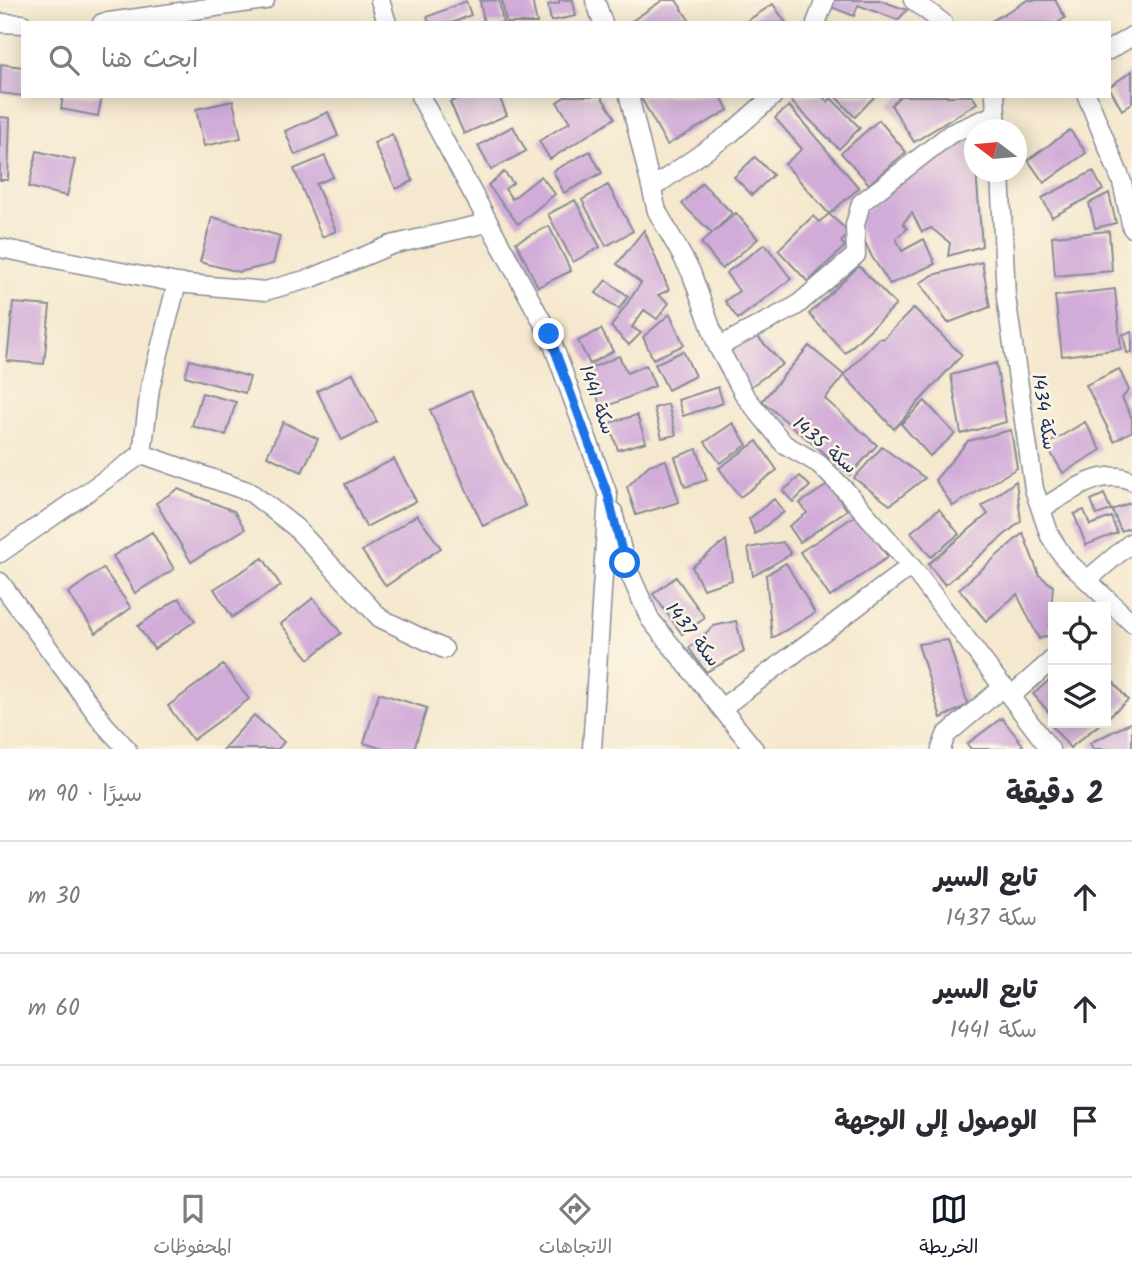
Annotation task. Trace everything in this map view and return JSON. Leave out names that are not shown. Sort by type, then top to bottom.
[{"type":"street","points":[[111,21],[180,5],[265,0]]},
{"type":"street","points":[[380,0],[386,21]]},
{"type":"street","points":[[596,0],[602,21]]},
{"type":"street","points":[[817,21],[825,0]]},
{"type":"street","points":[[913,0],[940,21]]},
{"type":"street","points":[[0,23],[21,24]]},
{"type":"street","points":[[1111,49],[1132,36]]},
{"type":"street","name":"سكة 1441","points":[[421,98],[549,334],[608,495],[592,749]]},
{"type":"street","name":"سكة 1435","points":[[630,98],[657,211],[691,272],[718,348],[744,396],[784,444],[819,464],[911,566],[1051,749]]},
{"type":"street","points":[[652,188],[730,133],[771,98]]},
{"type":"street","points":[[1088,98],[1122,182],[1132,228]]},
{"type":"street","points":[[718,348],[796,306],[856,255],[855,225],[860,203],[950,134],[996,113]]},
{"type":"street","name":"سكة 1434","points":[[1000,182],[1006,297],[1034,489],[1050,536],[1065,559],[1104,602]]},
{"type":"street","points":[[0,248],[177,283],[265,291],[312,278],[391,245],[487,223]]},
{"type":"street","points":[[0,553],[142,454],[150,388],[177,283]]},
{"type":"street","points":[[142,454],[250,492],[295,527],[380,618],[444,649]]},
{"type":"street","points":[[1041,509],[1093,480],[1112,476],[1132,481]]},
{"type":"street","name":"سكة 1437","points":[[608,495],[625,563],[650,619],[754,749]]},
{"type":"street","points":[[1087,580],[1132,542]]},
{"type":"street","points":[[723,707],[911,566]]},
{"type":"street","points":[[0,582],[104,724],[127,749]]},
{"type":"street","name":"سكة 1434","points":[[1111,610],[1132,622]]},
{"type":"street","points":[[941,749],[946,735],[1048,663]]},
{"type":"building","points":[[499,0],[503,21],[484,21],[480,1]]},
{"type":"building","points":[[502,0],[532,0],[537,21],[506,21]]},
{"type":"building","points":[[559,0],[573,0],[576,16],[551,21],[548,5],[559,3]]},
{"type":"building","points":[[663,0],[676,0],[690,21],[632,21]]},
{"type":"building","points":[[834,0],[879,0],[907,10],[898,20],[858,5],[854,16],[831,7]]},
{"type":"building","points":[[1028,0],[1055,0],[1065,18],[1060,21],[991,21]]},
{"type":"building","points":[[466,1],[471,15],[457,21],[428,21],[427,17]]},
{"type":"building","points":[[773,4],[785,21],[747,21]]},
{"type":"building","points":[[1,64],[21,67],[21,96],[0,93]]},
{"type":"building","points":[[1132,71],[1132,103],[1122,110],[1111,86]]},
{"type":"building","points":[[63,98],[102,98],[98,116],[61,109]]},
{"type":"building","points":[[459,98],[500,98],[507,115],[464,134],[450,102]]},
{"type":"building","points":[[563,98],[602,98],[615,118],[550,159],[539,141],[570,122],[557,102]]},
{"type":"building","points":[[641,98],[722,98],[728,110],[667,145]]},
{"type":"building","points":[[792,98],[824,98],[828,102],[831,98],[860,128],[839,149],[791,101]]},
{"type":"building","points":[[837,98],[873,98],[855,117]]},
{"type":"building","points":[[898,98],[973,98],[977,103],[914,142],[891,105]]},
{"type":"building","points":[[233,101],[241,138],[204,146],[196,109]]},
{"type":"building","points":[[789,106],[859,188],[829,214],[785,164],[802,149],[775,118]]},
{"type":"building","points":[[328,112],[338,136],[295,155],[285,131]]},
{"type":"building","points":[[0,117],[10,118],[8,180],[0,180]]},
{"type":"building","points":[[879,120],[906,152],[869,184],[841,153]]},
{"type":"building","points":[[513,126],[526,151],[491,170],[478,146]]},
{"type":"building","points":[[1070,130],[1086,153],[1044,183],[1028,160]]},
{"type":"building","points":[[392,134],[413,181],[396,189],[374,143]]},
{"type":"building","points":[[964,137],[964,182],[977,182],[982,246],[948,256],[950,243],[931,228],[922,232],[912,213],[903,223],[907,229],[896,238],[902,251],[924,239],[935,264],[890,284],[872,257],[858,227],[862,213],[946,146]]},
{"type":"building","points":[[37,151],[75,160],[67,196],[29,187]]},
{"type":"building","points":[[590,151],[602,173],[564,193],[553,171]]},
{"type":"building","points":[[325,156],[333,177],[316,184],[336,231],[322,237],[294,169]]},
{"type":"building","points":[[755,157],[773,175],[752,195],[734,177]]},
{"type":"building","points":[[1093,171],[1103,190],[1052,217],[1042,198]]},
{"type":"building","points":[[504,172],[513,183],[505,189],[512,199],[541,176],[555,194],[518,224],[488,185]]},
{"type":"building","points":[[702,183],[732,213],[714,232],[736,213],[758,239],[722,269],[701,243],[712,233],[682,204]]},
{"type":"building","points":[[608,185],[633,231],[606,246],[582,200]]},
{"type":"building","points":[[1109,193],[1116,223],[1095,228],[1089,203]]},
{"type":"building","points":[[575,200],[600,247],[573,262],[548,214]]},
{"type":"building","points":[[829,214],[850,233],[841,242],[845,246],[808,282],[778,250],[813,216],[819,222]]},
{"type":"building","points":[[212,217],[280,236],[273,264],[239,272],[200,262]]},
{"type":"building","points":[[549,226],[571,271],[538,287],[516,242]]},
{"type":"building","points":[[644,230],[669,290],[658,295],[669,303],[657,319],[644,310],[632,327],[641,333],[629,345],[611,327],[641,283],[617,264]]},
{"type":"building","points":[[1109,231],[1112,271],[1055,276],[1052,236]]},
{"type":"building","points":[[765,244],[791,279],[738,319],[725,301],[739,291],[726,273]]},
{"type":"building","points":[[982,262],[990,307],[948,323],[920,283],[933,275]]},
{"type":"building","points":[[859,266],[896,305],[845,353],[809,314]]},
{"type":"building","points":[[606,280],[628,296],[619,309],[596,293]]},
{"type":"building","points":[[1115,289],[1121,349],[1062,356],[1055,296]]},
{"type":"building","points":[[13,303],[50,306],[44,364],[7,361]]},
{"type":"building","points":[[914,308],[962,355],[894,429],[844,375],[879,338],[883,339]]},
{"type":"building","points":[[670,314],[684,345],[653,359],[643,337]]},
{"type":"building","points":[[601,329],[613,351],[590,364],[578,341]]},
{"type":"building","points":[[1132,332],[1132,352],[1127,353],[1123,334]]},
{"type":"building","points":[[754,333],[783,364],[747,389],[728,353]]},
{"type":"building","points":[[809,346],[844,375],[825,399],[877,445],[850,475],[762,401]]},
{"type":"building","points":[[683,351],[695,376],[668,390],[655,364]]},
{"type":"building","points":[[619,356],[627,373],[646,365],[655,386],[601,409],[589,369]]},
{"type":"building","points":[[190,360],[250,377],[245,393],[185,376]]},
{"type":"building","points":[[996,363],[1006,422],[961,434],[951,375]]},
{"type":"building","points":[[1119,369],[1129,390],[1122,398],[1132,418],[1132,431],[1114,441],[1086,385]]},
{"type":"building","points":[[353,373],[377,422],[342,440],[317,391]]},
{"type":"building","points":[[718,387],[723,403],[683,416],[678,400]]},
{"type":"building","points":[[471,391],[525,506],[483,526],[430,410]]},
{"type":"building","points":[[202,393],[236,402],[226,435],[192,426]]},
{"type":"building","points":[[925,401],[955,434],[930,456],[901,424]]},
{"type":"building","points":[[668,404],[676,435],[662,438],[654,408]]},
{"type":"building","points":[[637,415],[646,442],[618,450],[609,423]]},
{"type":"building","points":[[283,422],[318,439],[302,472],[267,456]]},
{"type":"building","points":[[1085,422],[1101,450],[1063,473],[1046,445]]},
{"type":"building","points":[[733,423],[747,445],[720,463],[705,442]]},
{"type":"building","points":[[1011,430],[1017,468],[953,506],[935,480],[968,441]]},
{"type":"building","points":[[757,441],[777,470],[740,497],[719,468]]},
{"type":"building","points":[[882,447],[925,478],[890,505],[854,478]]},
{"type":"building","points":[[697,449],[707,480],[685,487],[675,457]]},
{"type":"building","points":[[394,459],[416,501],[366,527],[345,484]]},
{"type":"building","points":[[666,460],[679,502],[636,515],[627,487],[649,465]]},
{"type":"building","points":[[800,476],[810,486],[793,502],[783,491]]},
{"type":"building","points":[[1016,481],[1021,521],[945,585],[928,564],[988,514],[982,506]]},
{"type":"building","points":[[829,484],[847,510],[800,542],[789,526],[807,513],[800,503]]},
{"type":"building","points":[[178,489],[234,511],[245,529],[191,562],[156,503]]},
{"type":"building","points":[[1104,494],[1111,510],[1097,515],[1091,500]]},
{"type":"building","points":[[774,499],[784,512],[755,534],[749,519]]},
{"type":"building","points":[[1132,502],[1132,527],[1121,531],[1112,510]]},
{"type":"building","points":[[939,509],[959,534],[931,557],[911,532]]},
{"type":"building","points":[[1084,510],[1090,525],[1111,517],[1117,533],[1086,545],[1074,514]]},
{"type":"building","points":[[858,514],[888,557],[830,597],[800,552]]},
{"type":"building","points":[[417,515],[441,548],[386,586],[362,551]]},
{"type":"building","points":[[152,532],[174,569],[135,593],[113,556]]},
{"type":"building","points":[[1023,533],[1039,575],[1053,586],[1052,602],[1048,602],[1048,635],[1039,639],[1017,594],[986,621],[959,589]]},
{"type":"building","points":[[726,540],[732,580],[703,589],[692,567]]},
{"type":"building","points":[[783,542],[791,554],[753,576],[748,548]]},
{"type":"building","points":[[263,558],[281,586],[232,617],[214,589]]},
{"type":"building","points":[[786,563],[815,613],[772,638],[766,575]]},
{"type":"building","points":[[103,568],[131,608],[96,633],[68,593]]},
{"type":"building","points":[[676,577],[705,618],[682,634],[653,594]]},
{"type":"building","points":[[179,598],[195,621],[154,649],[138,626]]},
{"type":"building","points":[[313,598],[341,633],[309,659],[281,624]]},
{"type":"building","points":[[736,621],[744,652],[706,672],[689,648],[714,626]]},
{"type":"building","points":[[948,640],[968,705],[941,718],[918,644]]},
{"type":"building","points":[[223,665],[249,699],[193,740],[168,706]]},
{"type":"building","points":[[1111,679],[1128,700],[1111,715]]},
{"type":"building","points":[[1048,681],[1048,711],[1033,694]]},
{"type":"building","points":[[379,693],[427,708],[414,749],[383,749],[364,743]]},
{"type":"building","points":[[254,715],[284,742],[278,749],[223,749]]},
{"type":"building","points":[[1002,718],[1023,745],[1018,749],[971,749],[967,744]]},
{"type":"building","points":[[1132,722],[1132,749],[1093,749],[1090,743]]},
{"type":"building","points":[[1054,728],[1095,728],[1070,748]]},
{"type":"route","points":[[549,334],[608,495],[625,563]]}]
